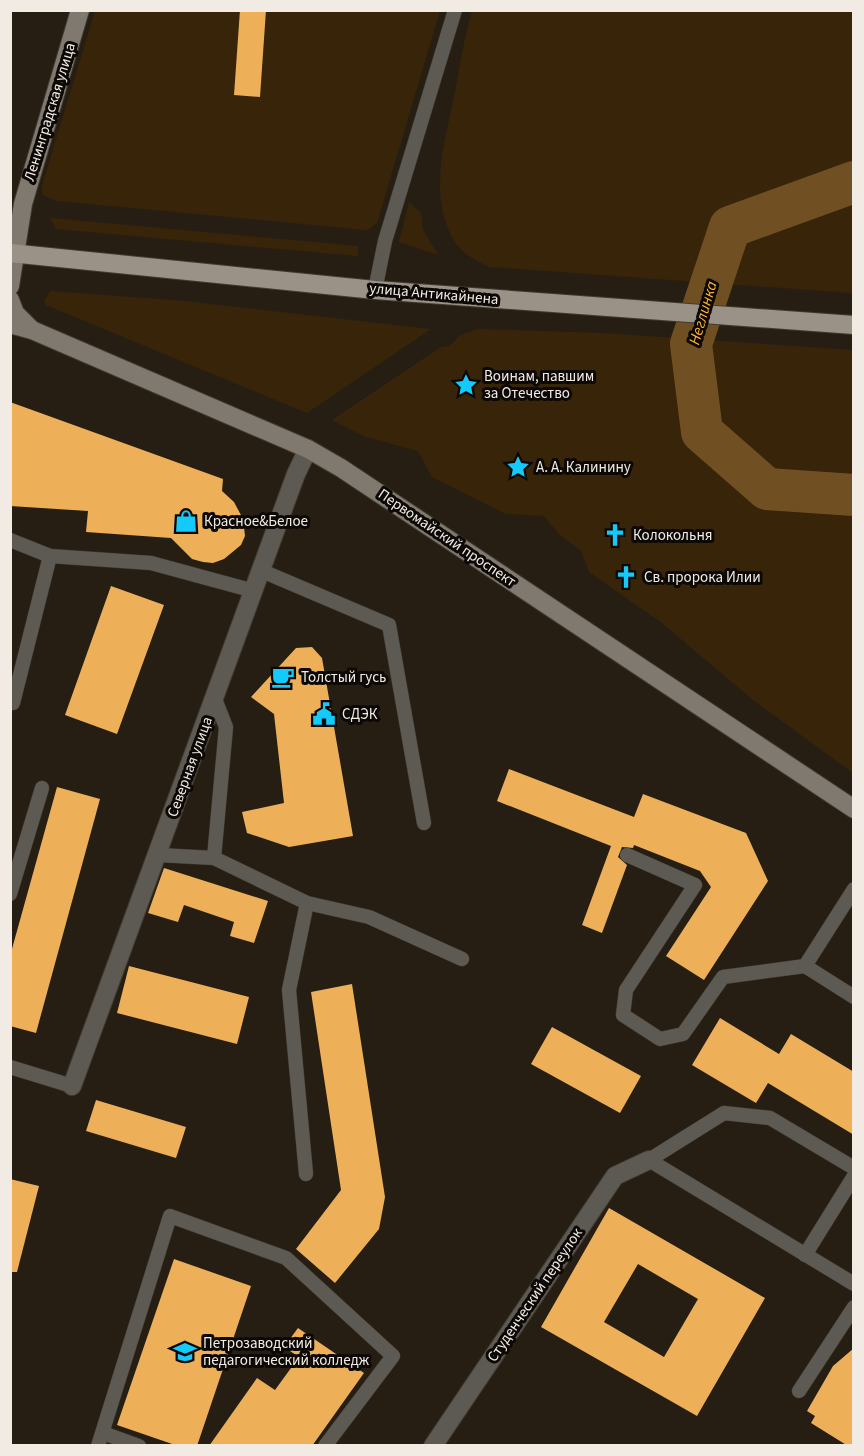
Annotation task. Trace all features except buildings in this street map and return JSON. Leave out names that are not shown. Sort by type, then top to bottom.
[{"type":"main road","name":"улица Антикайнена","points":[[13,253],[375,290],[854,325]]},
{"type":"street","name":"Ленинградская улица","points":[[10,286],[13,253],[23,204],[80,10]]},
{"type":"street","points":[[10,300],[15,313],[32,330]]},
{"type":"street","name":"Первомайский проспект","points":[[10,324],[32,330],[308,449],[341,468],[854,809]]},
{"type":"street","name":"Северная улица","points":[[72,1086],[308,449]]},
{"type":"street","name":"Студенческий переулок","points":[[433,1446],[615,1176],[650,1161]]},
{"type":"lane","points":[[375,290],[385,241],[454,10]]},
{"type":"lane","points":[[10,540],[50,556],[151,563],[254,591]]},
{"type":"lane","points":[[10,702],[13,703],[50,556]]},
{"type":"lane","points":[[262,571],[389,625],[424,823]]},
{"type":"lane","points":[[214,858],[226,727],[215,699]]},
{"type":"lane","points":[[10,894],[42,788]]},
{"type":"lane","points":[[158,855],[214,858],[307,903],[369,917],[462,959]]},
{"type":"lane","points":[[627,855],[695,885],[626,990],[623,1015],[660,1039],[683,1034],[723,977],[805,966],[854,998]]},
{"type":"lane","points":[[805,966],[854,889]]},
{"type":"lane","points":[[306,1174],[289,990],[307,903]]},
{"type":"lane","points":[[10,1067],[72,1086]]},
{"type":"lane","points":[[854,1168],[770,1118],[724,1113],[650,1161],[854,1284]]},
{"type":"lane","points":[[805,1255],[854,1176]]},
{"type":"lane","points":[[139,1446],[101,1439],[170,1216],[285,1258],[393,1356],[326,1446]]},
{"type":"lane","points":[[799,1391],[854,1307]]},
{"type":"shaded area","points":[[95,11],[440,11],[377,223],[367,230],[57,201],[43,195],[41,189]]},
{"type":"shaded area","points":[[472,11],[853,11],[853,293],[489,267],[467,254],[454,241],[444,217],[440,180],[444,143]]},
{"type":"shaded area","points":[[409,202],[421,213],[423,230],[438,255],[399,242]]},
{"type":"shaded area","points":[[50,218],[358,246],[358,256],[56,229]]},
{"type":"shaded area","points":[[50,291],[184,301],[431,329],[307,413],[46,305],[44,301]]},
{"type":"shaded area","points":[[477,329],[603,333],[853,350],[853,773],[753,700],[662,623],[589,572],[581,551],[559,534],[544,516],[506,514],[432,477],[418,451],[366,437],[332,420],[441,347],[450,346],[460,335]]},
{"type":"waterway","name":"Неглинка","points":[[854,182],[730,227],[691,344],[702,432],[767,489],[854,495]]},
{"type":"place","name":"Воинам, павшим за Отечество","points":[[466,385]]},
{"type":"place","name":"А. А. Калинину","points":[[518,467]]},
{"type":"place","name":"Красное&Белое","points":[[186,521]]},
{"type":"place","name":"Колокольня","points":[[615,535]]},
{"type":"place","name":"Св. пророка Илии","points":[[626,577]]},
{"type":"place","name":"Толстый гусь","points":[[283,677]]},
{"type":"place","name":"СДЭК","points":[[324,714]]},
{"type":"place","name":"Петрозаводский педагогический колледж","points":[[185,1352]]}]
